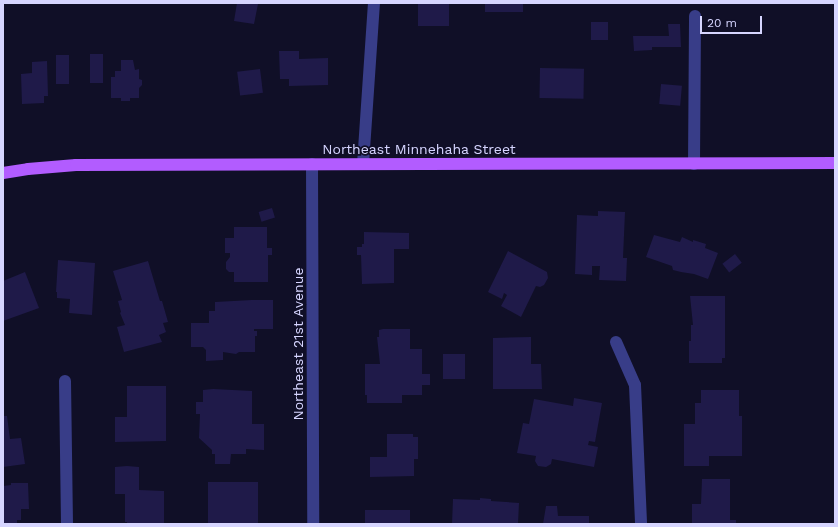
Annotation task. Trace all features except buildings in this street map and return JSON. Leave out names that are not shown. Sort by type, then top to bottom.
[{"type":"main road","name":"Northeast Minnehaha Street","points":[[3,173],[28,169],[76,165],[835,163]]},
{"type":"street","points":[[363,164],[374,3]]},
{"type":"street","points":[[694,164],[695,16]]},
{"type":"street","name":"Northeast 21st Avenue","points":[[312,164],[313,524]]},
{"type":"street","points":[[616,342],[635,384],[641,524]]},
{"type":"street","points":[[66,381],[67,524]]}]
